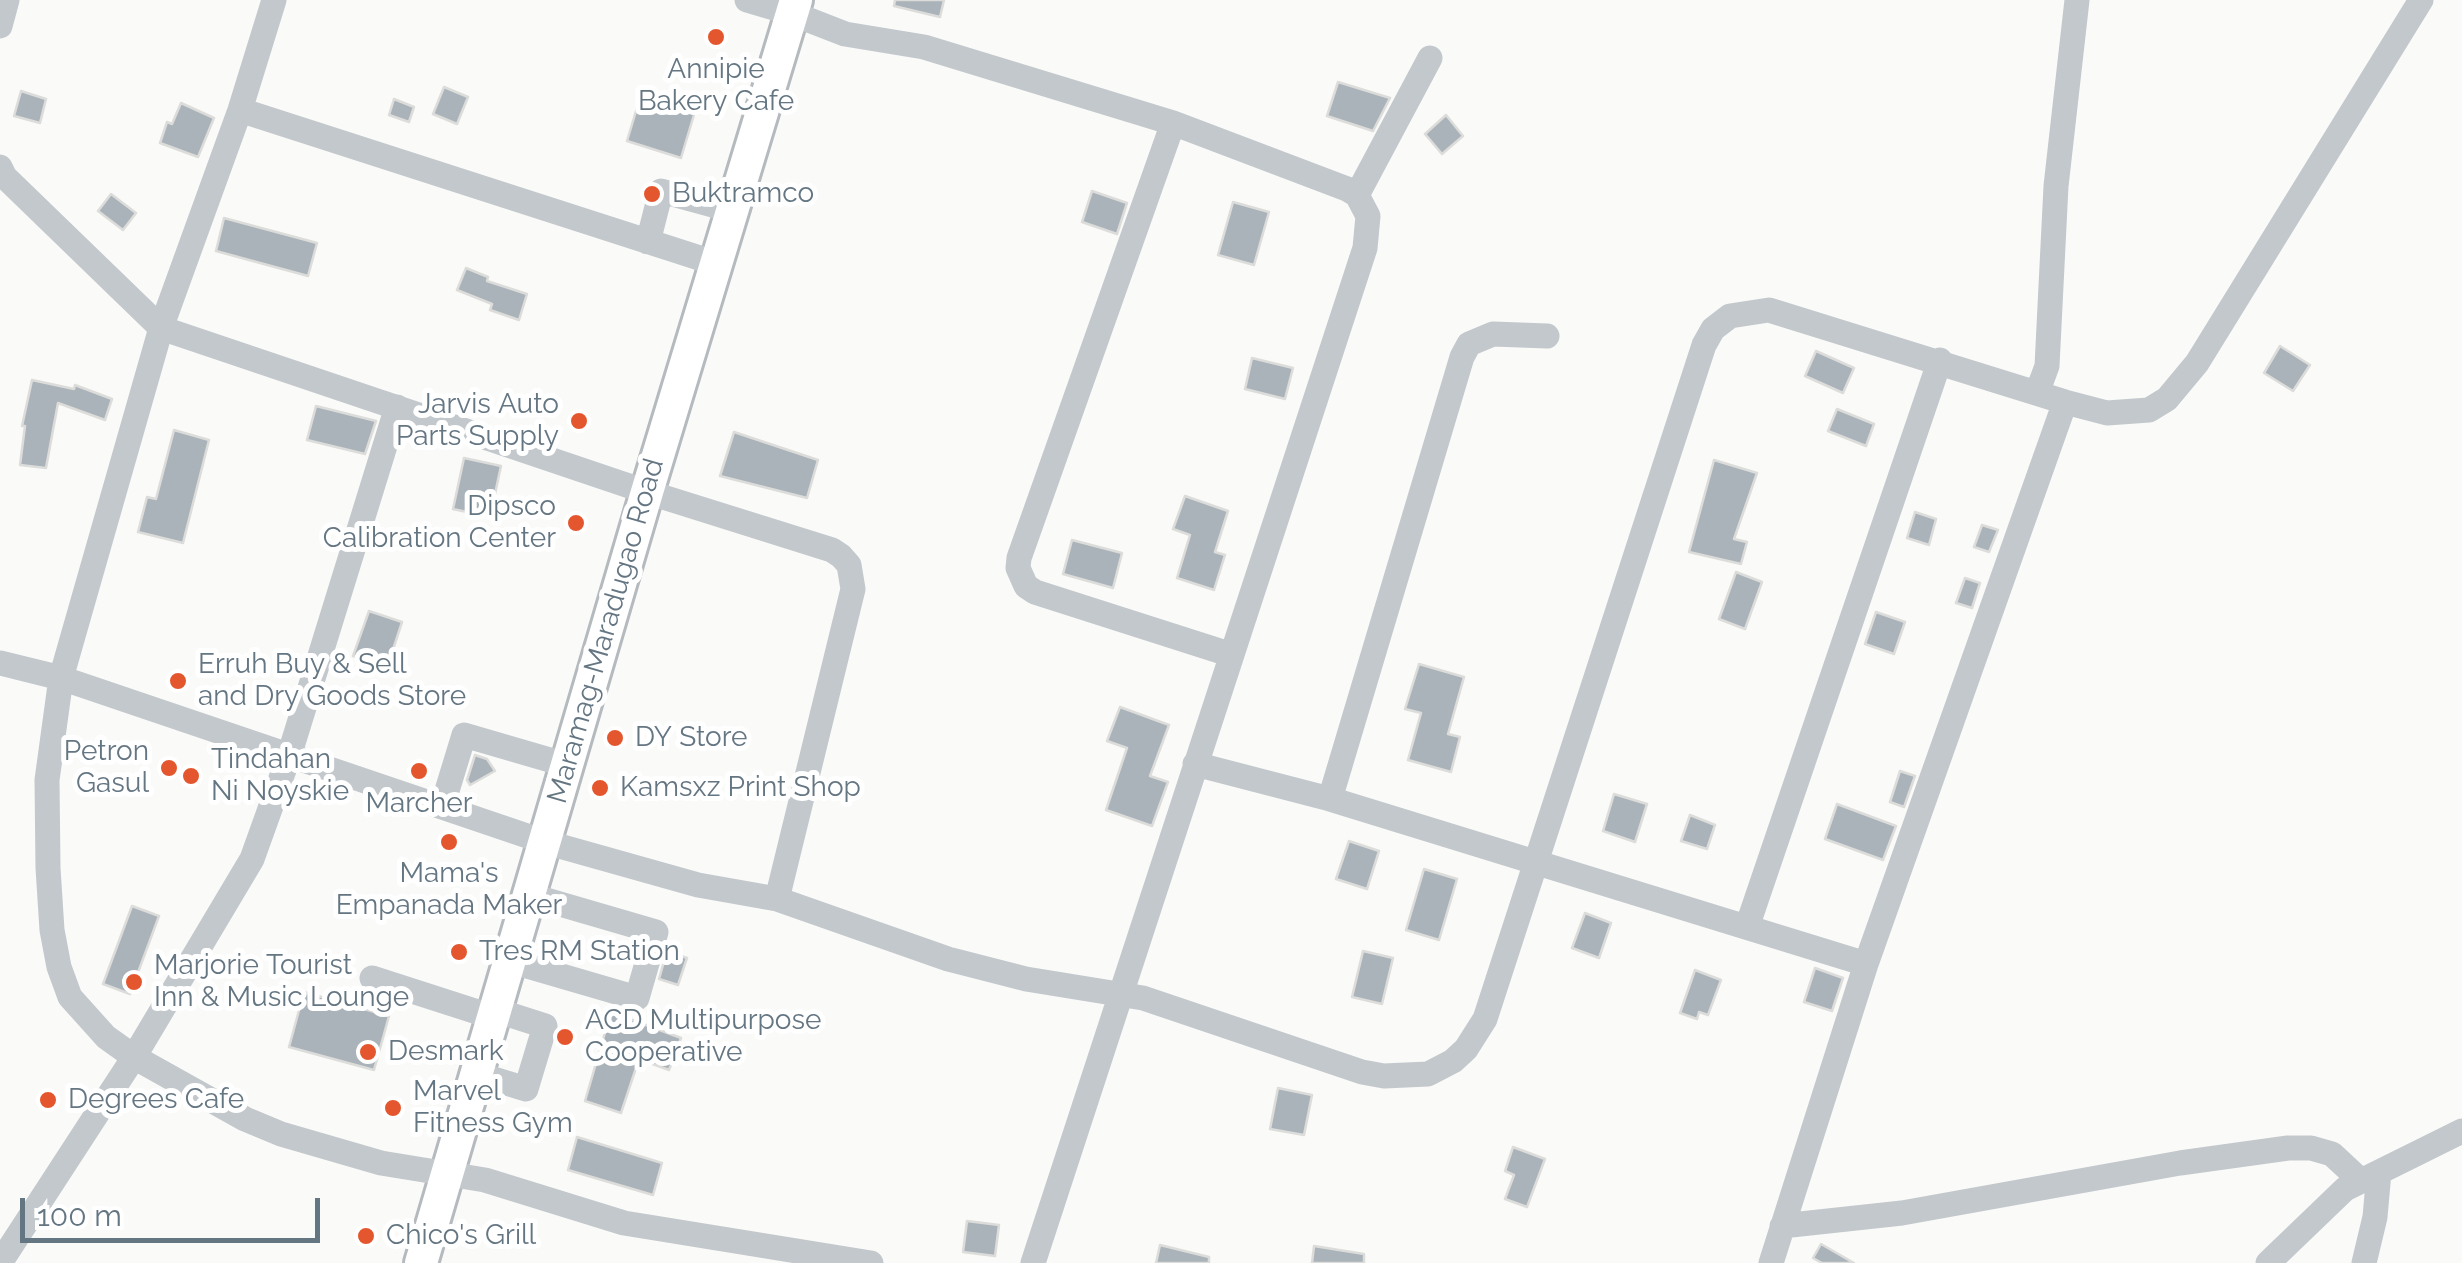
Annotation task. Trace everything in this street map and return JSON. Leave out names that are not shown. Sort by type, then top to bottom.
[{"type":"main road","name":"Maramag-Maradugao Road","points":[[421,1263],[794,6]]},
{"type":"street","points":[[0,26],[7,0]]},
{"type":"street","points":[[274,0],[240,110],[161,328],[60,678],[48,780],[48,868],[52,930],[70,996],[106,1037],[134,1056],[245,1120],[281,1134],[381,1163],[485,1180],[624,1223],[871,1263]]},
{"type":"street","points":[[747,0],[794,6],[844,34],[924,47],[1173,123],[1358,195],[1368,216],[1365,248],[1033,1263]]},
{"type":"street","points":[[2038,393],[2047,366],[2056,186],[2077,0]]},
{"type":"street","points":[[0,663],[60,678],[545,842],[698,884],[778,899],[984,970],[1120,992],[1362,1072],[1384,1076],[1428,1074],[1453,1061],[1476,1038],[1485,1020],[1704,345],[1713,330],[1730,316],[1769,310],[1940,360],[2065,402],[2108,413],[2149,410],[2167,400],[2197,362],[2421,0]]},
{"type":"street","points":[[1358,195],[1430,58]]},
{"type":"street","points":[[240,110],[716,263]]},
{"type":"street","points":[[1173,123],[1018,568],[1026,586],[1035,592],[1232,655]]},
{"type":"street","points":[[0,167],[161,328],[647,492],[832,550],[849,565],[852,589],[778,899]]},
{"type":"street","points":[[648,242],[661,191],[731,210]]},
{"type":"street","points":[[1330,798],[1462,357],[1469,344],[1493,334],[1547,336]]},
{"type":"street","points":[[1748,927],[1940,360]]},
{"type":"street","points":[[1771,1263],[1866,964],[2065,402]]},
{"type":"street","points":[[0,1263],[134,1056],[252,859],[289,756],[397,406]]},
{"type":"street","points":[[442,808],[464,735],[567,765]]},
{"type":"street","points":[[1195,764],[1330,798],[1866,964]]},
{"type":"street","points":[[510,961],[637,998],[656,932],[529,895]]},
{"type":"street","points":[[372,978],[545,1026],[526,1090],[476,1074]]},
{"type":"street","points":[[2268,1263],[2327,1204],[2370,1176],[2462,1131]]},
{"type":"street","points":[[1782,1226],[1902,1213],[2180,1163],[2311,1148],[2332,1154],[2370,1176],[2379,1192],[2364,1263]]},
{"type":"building","points":[[895,0],[944,0],[940,17],[894,6]]},
{"type":"building","points":[[1338,82],[1390,98],[1373,131],[1327,116]]},
{"type":"building","points":[[444,87],[468,97],[457,124],[433,114]]},
{"type":"building","points":[[21,91],[46,99],[40,123],[14,116]]},
{"type":"building","points":[[642,91],[696,108],[681,158],[627,141]]},
{"type":"building","points":[[394,99],[414,107],[409,122],[389,115]]},
{"type":"building","points":[[181,103],[214,118],[198,157],[160,143],[167,122],[172,124]]},
{"type":"building","points":[[1446,115],[1463,136],[1442,154],[1425,134]]},
{"type":"building","points":[[1092,191],[1127,203],[1117,234],[1082,222]]},
{"type":"building","points":[[111,194],[136,213],[123,230],[98,211]]},
{"type":"building","points":[[1233,202],[1269,212],[1254,265],[1218,255]]},
{"type":"building","points":[[224,218],[317,243],[308,276],[216,251]]},
{"type":"building","points":[[466,268],[488,277],[487,281],[527,294],[519,320],[490,310],[492,304],[457,290]]},
{"type":"building","points":[[2280,346],[2310,365],[2293,391],[2264,373]]},
{"type":"building","points":[[1816,351],[1854,368],[1843,393],[1805,376]]},
{"type":"building","points":[[1252,358],[1293,368],[1285,399],[1245,389]]},
{"type":"building","points":[[32,380],[74,389],[75,385],[112,399],[105,420],[58,403],[46,468],[20,465],[22,426]]},
{"type":"building","points":[[316,406],[376,421],[365,454],[307,440]]},
{"type":"building","points":[[1837,409],[1874,424],[1866,446],[1828,431]]},
{"type":"building","points":[[174,430],[209,440],[183,543],[138,532],[147,497],[156,499]]},
{"type":"building","points":[[734,432],[818,460],[807,498],[720,476]]},
{"type":"building","points":[[464,458],[501,466],[490,517],[453,509]]},
{"type":"building","points":[[1714,460],[1757,473],[1734,539],[1747,542],[1741,564],[1689,552]]},
{"type":"building","points":[[1185,496],[1228,511],[1215,552],[1225,555],[1214,590],[1177,578],[1190,535],[1173,529]]},
{"type":"building","points":[[1915,512],[1936,519],[1929,545],[1907,538]]},
{"type":"building","points":[[1982,525],[1998,530],[1989,552],[1974,547]]},
{"type":"building","points":[[1072,540],[1122,553],[1113,588],[1063,574]]},
{"type":"building","points":[[1736,572],[1762,582],[1745,629],[1719,619]]},
{"type":"building","points":[[1965,578],[1980,583],[1972,608],[1956,603]]},
{"type":"building","points":[[369,611],[402,622],[387,668],[353,656]]},
{"type":"building","points":[[1876,612],[1905,622],[1894,654],[1865,644]]},
{"type":"building","points":[[1419,664],[1464,677],[1448,734],[1460,737],[1451,772],[1408,760],[1421,713],[1405,709]]},
{"type":"building","points":[[1120,707],[1169,725],[1150,776],[1168,782],[1152,826],[1106,810],[1127,748],[1107,741]]},
{"type":"building","points":[[475,755],[487,759],[495,771],[470,785],[467,780]]},
{"type":"building","points":[[1900,771],[1915,776],[1904,807],[1890,802]]},
{"type":"building","points":[[1614,794],[1647,804],[1635,842],[1603,831]]},
{"type":"building","points":[[1837,804],[1896,826],[1883,860],[1825,839]]},
{"type":"building","points":[[1690,815],[1715,825],[1707,849],[1681,841]]},
{"type":"building","points":[[1349,841],[1379,851],[1367,889],[1336,879]]},
{"type":"building","points":[[1424,869],[1457,879],[1439,940],[1406,930]]},
{"type":"building","points":[[132,906],[159,916],[130,994],[103,984]]},
{"type":"building","points":[[1585,913],[1611,923],[1599,958],[1572,948]]},
{"type":"building","points":[[667,951],[687,958],[678,985],[659,979]]},
{"type":"building","points":[[1363,951],[1393,958],[1382,1004],[1352,997]]},
{"type":"building","points":[[1815,968],[1843,978],[1832,1011],[1804,1002]]},
{"type":"building","points":[[1695,970],[1721,980],[1708,1015],[1699,1012],[1697,1019],[1680,1013]]},
{"type":"building","points":[[304,992],[389,1016],[374,1070],[289,1047]]},
{"type":"building","points":[[611,1012],[681,1038],[669,1070],[639,1059],[621,1113],[585,1101]]},
{"type":"building","points":[[1278,1088],[1312,1095],[1304,1135],[1270,1129]]},
{"type":"building","points":[[577,1137],[662,1163],[653,1195],[568,1170]]},
{"type":"building","points":[[1513,1147],[1545,1159],[1527,1207],[1505,1199],[1514,1175],[1505,1171]]},
{"type":"building","points":[[967,1221],[999,1225],[995,1256],[963,1252]]},
{"type":"building","points":[[1821,1244],[1854,1263],[1822,1263],[1813,1258]]},
{"type":"building","points":[[1160,1245],[1209,1257],[1209,1263],[1156,1263]]},
{"type":"building","points":[[1314,1246],[1364,1254],[1364,1263],[1312,1263]]},
{"type":"place","name":"Annipie Bakery Cafe","points":[[716,37]]},
{"type":"place","name":"Buktramco","points":[[652,194]]},
{"type":"place","name":"Jarvis Auto Parts Supply","points":[[579,421]]},
{"type":"place","name":"Dipsco Calibration Center","points":[[576,523]]},
{"type":"place","name":"Erruh Buy & Sell and Dry Goods Store","points":[[178,681]]},
{"type":"place","name":"DY Store","points":[[615,738]]},
{"type":"place","name":"Petron Gasul","points":[[169,768]]},
{"type":"place","name":"Marcher","points":[[419,771]]},
{"type":"place","name":"Tindahan Ni Noyskie","points":[[191,776]]},
{"type":"place","name":"Kamsxz Print Shop","points":[[600,788]]},
{"type":"place","name":"Mama's Empanada Maker","points":[[449,842]]},
{"type":"place","name":"Tres RM Station","points":[[459,952]]},
{"type":"place","name":"Marjorie Tourist Inn & Music Lounge","points":[[134,982]]},
{"type":"place","name":"ACD Multipurpose Cooperative","points":[[565,1037]]},
{"type":"place","name":"Desmark","points":[[368,1052]]},
{"type":"place","name":"Degrees Cafe","points":[[48,1100]]},
{"type":"place","name":"Marvel Fitness Gym","points":[[393,1108]]},
{"type":"place","name":"Chico's Grill","points":[[366,1236]]}]
